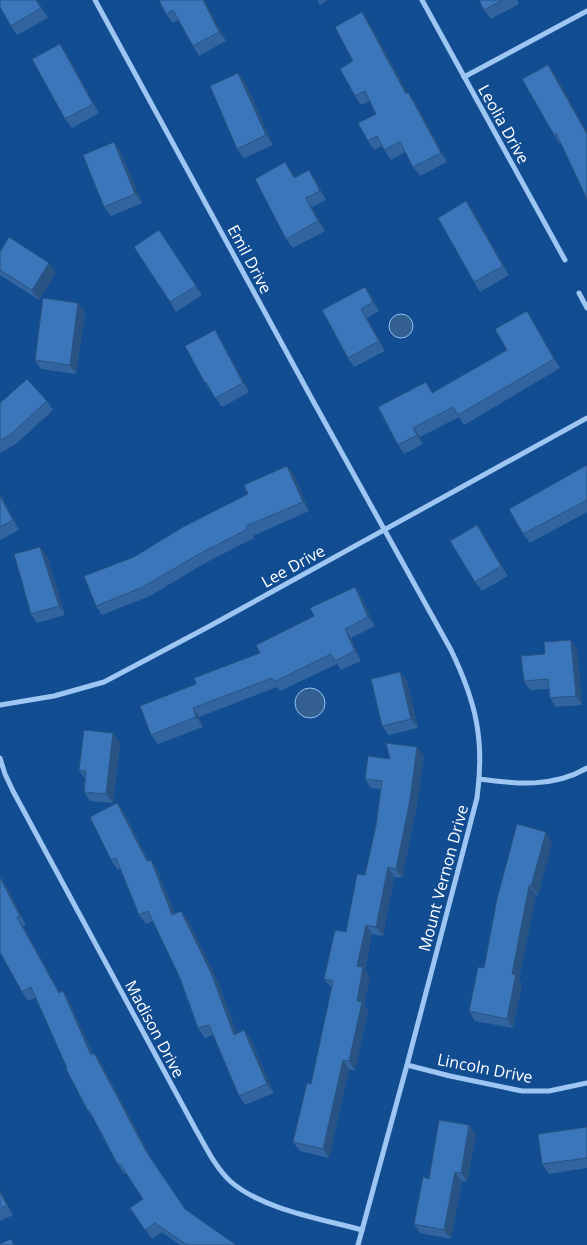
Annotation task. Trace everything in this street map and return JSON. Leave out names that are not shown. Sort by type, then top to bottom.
[{"type":"street","name":"Emil Drive","points":[[95,0],[384,530]]},
{"type":"street","name":"Leolia Drive","points":[[422,0],[565,260]]},
{"type":"street","points":[[464,77],[587,11]]},
{"type":"street","points":[[579,293],[587,308]]},
{"type":"street","name":"Lee Drive","points":[[0,705],[54,696],[104,682],[208,627],[587,418]]},
{"type":"street","name":"Mount Vernon Drive","points":[[358,1245],[472,816],[479,780],[479,731],[473,703],[463,676],[451,650],[384,530]]},
{"type":"street","name":"Madison Drive","points":[[0,758],[13,791],[217,1166],[235,1185],[258,1199],[275,1206],[362,1230]]},
{"type":"street","points":[[479,780],[529,784],[548,782],[567,777],[587,768]]},
{"type":"street","name":"Lincoln Drive","points":[[407,1065],[522,1091],[549,1091],[587,1083]]},
{"type":"water","points":[[401,314],[410,317],[413,326],[410,335],[401,338],[392,335],[389,326],[392,317]]},
{"type":"water","points":[[310,688],[321,692],[325,703],[321,714],[310,718],[299,714],[295,703],[299,692]]},
{"type":"building","points":[[0,0],[36,0],[41,8],[11,26],[0,7]]},
{"type":"building","points":[[159,0],[203,0],[219,32],[193,46],[173,10],[166,14]]},
{"type":"building","points":[[479,0],[503,0],[484,10]]},
{"type":"building","points":[[362,12],[406,94],[408,92],[441,153],[413,167],[400,142],[384,150],[377,136],[368,141],[358,123],[376,114],[365,91],[355,96],[340,69],[353,61],[335,27]]},
{"type":"building","points":[[60,44],[93,104],[65,119],[32,59]]},
{"type":"building","points":[[548,65],[587,134],[587,199],[556,133],[554,135],[522,79]]},
{"type":"building","points":[[238,73],[266,135],[237,149],[210,86]]},
{"type":"building","points":[[114,142],[135,194],[104,207],[83,155]]},
{"type":"building","points":[[285,162],[294,178],[309,170],[320,191],[306,198],[318,221],[286,239],[255,179]]},
{"type":"building","points":[[466,201],[503,266],[474,282],[438,218]]},
{"type":"building","points":[[159,230],[196,286],[170,302],[134,247]]},
{"type":"building","points":[[9,237],[49,263],[32,290],[0,270],[0,252]]},
{"type":"building","points":[[365,287],[373,302],[361,309],[379,341],[348,358],[322,310]]},
{"type":"building","points":[[43,298],[78,303],[70,365],[35,360]]},
{"type":"building","points":[[527,311],[554,359],[458,415],[453,407],[413,428],[417,435],[398,445],[378,407],[426,382],[432,393],[507,350],[495,329]]},
{"type":"building","points":[[215,330],[243,383],[215,398],[185,346]]},
{"type":"building","points":[[27,379],[47,401],[10,435],[0,440],[0,403]]},
{"type":"building","points":[[587,465],[587,500],[523,534],[509,509]]},
{"type":"building","points":[[287,466],[303,502],[246,526],[248,529],[199,554],[143,587],[96,606],[84,576],[134,557],[183,527],[248,494],[244,485]]},
{"type":"building","points":[[0,496],[13,520],[0,527]]},
{"type":"building","points":[[477,525],[501,566],[475,582],[450,541]]},
{"type":"building","points":[[40,547],[59,606],[31,614],[14,554]]},
{"type":"building","points":[[355,587],[368,617],[345,629],[355,651],[335,661],[331,654],[274,682],[272,678],[193,708],[196,717],[151,735],[140,706],[196,684],[194,678],[260,653],[256,645],[314,616],[310,608]]},
{"type":"building","points":[[571,640],[576,696],[550,698],[548,679],[524,681],[521,656],[545,654],[544,642]]},
{"type":"building","points":[[400,672],[411,719],[382,726],[371,679]]},
{"type":"building","points":[[84,730],[113,733],[106,794],[84,792],[86,771],[79,770]]},
{"type":"building","points":[[386,743],[417,747],[410,800],[396,869],[388,867],[376,927],[366,925],[357,966],[363,967],[357,1001],[362,1002],[349,1061],[343,1060],[323,1149],[293,1142],[307,1083],[311,1084],[333,981],[324,979],[335,930],[346,932],[357,874],[365,875],[376,826],[382,781],[365,779],[368,756],[390,759]]},
{"type":"building","points":[[117,803],[147,861],[151,860],[172,915],[181,911],[212,975],[234,1035],[244,1030],[267,1084],[239,1096],[209,1025],[198,1028],[180,978],[148,911],[139,915],[116,858],[111,860],[90,817]]},
{"type":"building","points":[[517,824],[546,832],[531,886],[529,886],[512,974],[516,974],[507,1019],[469,1011],[478,967],[484,968],[497,899]]},
{"type":"building","points":[[0,878],[20,916],[17,917],[59,993],[63,991],[91,1055],[94,1053],[147,1153],[185,1209],[236,1245],[187,1245],[155,1223],[145,1230],[130,1208],[143,1199],[120,1164],[118,1165],[88,1111],[66,1069],[31,987],[22,992],[0,952]]},
{"type":"building","points":[[439,1120],[469,1125],[461,1173],[455,1172],[444,1230],[414,1224],[423,1177],[429,1179]]},
{"type":"building","points":[[587,1127],[587,1158],[542,1164],[538,1134]]},
{"type":"building","points":[[0,1192],[7,1205],[0,1209]]},
{"type":"building","points":[[11,1239],[14,1245],[0,1245],[0,1244]]}]
